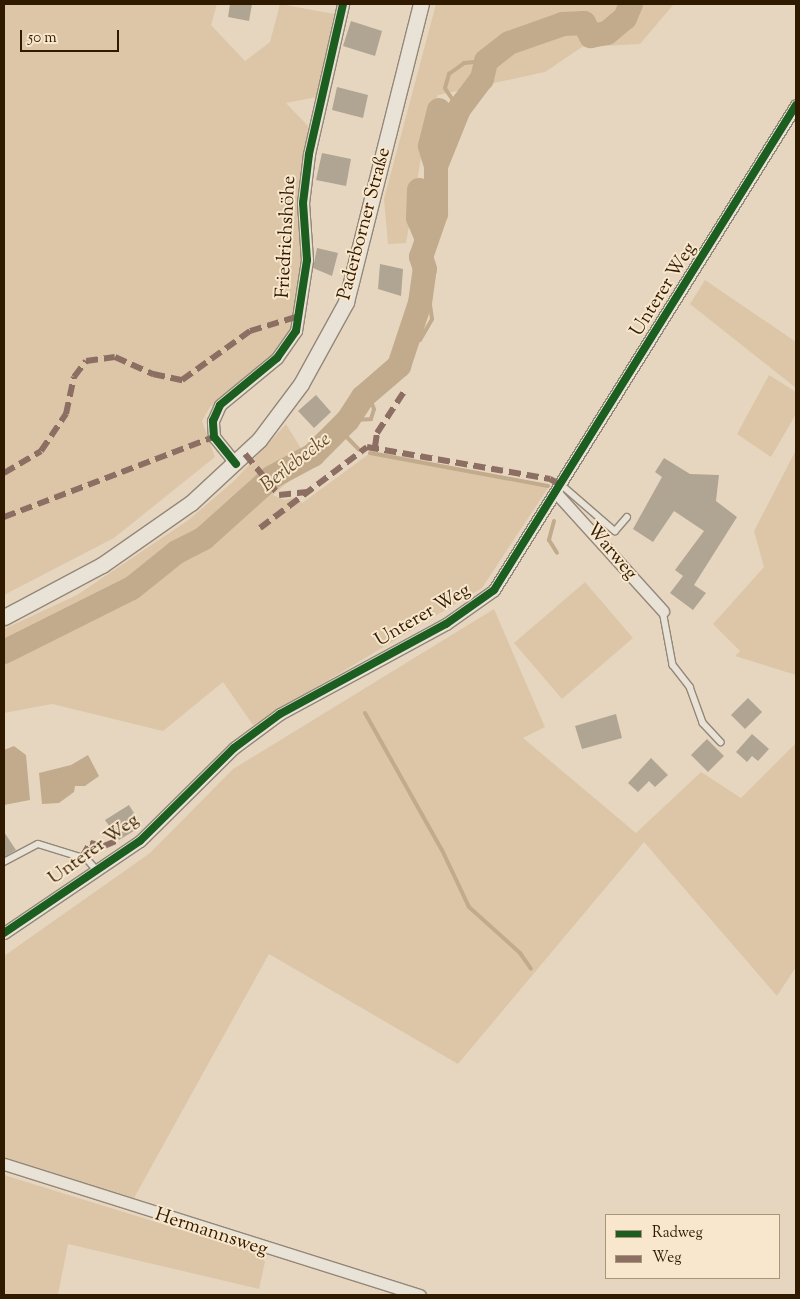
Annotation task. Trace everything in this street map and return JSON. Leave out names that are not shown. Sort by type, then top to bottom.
[{"type":"main road","name":"Paderborner Straße","points":[[4,617],[65,587],[145,537],[236,464],[277,420],[301,384],[346,302],[420,4]]},
{"type":"street","name":"Friedrichshöhe","points":[[236,464],[214,437],[213,422],[220,405],[277,358],[296,331],[307,260],[303,203],[309,154],[343,4]]},
{"type":"street","name":"Unterer Weg","points":[[4,933],[140,841],[234,748],[280,714],[484,599],[502,582],[796,105]]},
{"type":"street","name":"Warweg","points":[[560,490],[663,611]]},
{"type":"street","name":"Hermannsweg","points":[[4,1164],[420,1295]]},
{"type":"lane","points":[[560,490],[616,531],[627,517]]},
{"type":"lane","points":[[663,611],[673,665],[690,687],[703,723],[721,742]]},
{"type":"lane","points":[[4,862],[38,844],[87,859],[97,870]]},
{"type":"shaded area","points":[[4,4],[217,4],[211,25],[245,61],[270,42],[280,4],[334,14],[317,97],[286,103],[308,126],[297,331],[287,357],[210,407],[202,421],[215,457],[114,538],[4,595]]},
{"type":"shaded area","points":[[436,4],[674,4],[640,44],[582,47],[545,72],[438,95],[429,113],[406,243],[388,244],[384,199]]},
{"type":"shaded area","points":[[705,280],[796,342],[796,388],[690,304]]},
{"type":"shaded area","points":[[769,375],[796,392],[796,414],[771,457],[737,434]]},
{"type":"shaded area","points":[[286,424],[310,463],[273,495],[284,500],[297,497],[302,503],[373,451],[550,485],[482,588],[253,725],[223,682],[163,731],[52,704],[4,713],[4,629],[77,595],[187,521],[234,481]]},
{"type":"shaded area","points":[[796,450],[796,675],[735,656],[740,651],[713,624],[764,567],[754,531]]},
{"type":"shaded area","points":[[585,582],[633,638],[562,699],[514,643]]},
{"type":"shaded area","points":[[494,609],[545,727],[523,738],[636,833],[701,772],[741,798],[796,743],[796,967],[777,996],[644,842],[458,1064],[269,954],[134,1198],[4,1158],[4,956],[150,853],[233,769]]},
{"type":"shaded area","points":[[14,746],[26,755],[30,800],[4,805],[4,750]]},
{"type":"shaded area","points":[[88,755],[99,776],[85,786],[75,786],[74,792],[59,803],[42,804],[39,773],[71,765]]},
{"type":"shaded area","points":[[4,1175],[259,1254],[265,1262],[259,1289],[68,1244],[58,1295],[4,1295]]},
{"type":"building","points":[[230,4],[252,4],[249,21],[228,17]]},
{"type":"building","points":[[351,21],[382,31],[375,56],[343,46]]},
{"type":"building","points":[[337,87],[368,95],[363,118],[332,110]]},
{"type":"building","points":[[322,153],[351,159],[346,186],[316,180]]},
{"type":"building","points":[[317,248],[338,253],[332,276],[313,268]]},
{"type":"building","points":[[380,264],[403,269],[401,296],[378,289]]},
{"type":"building","points":[[316,395],[331,412],[314,428],[298,411]]},
{"type":"building","points":[[664,458],[690,474],[719,475],[716,501],[737,517],[694,585],[706,593],[693,610],[670,593],[683,576],[675,570],[704,531],[674,511],[653,542],[633,529],[662,477],[655,472]]},
{"type":"building","points":[[748,698],[762,712],[745,729],[731,715]]},
{"type":"building","points":[[616,714],[622,738],[582,749],[575,726]]},
{"type":"building","points":[[752,734],[769,749],[758,761],[752,756],[747,762],[736,752]]},
{"type":"building","points":[[707,739],[724,756],[708,772],[691,755]]},
{"type":"building","points":[[651,758],[668,775],[655,787],[649,781],[638,792],[628,783]]},
{"type":"building","points":[[129,805],[142,826],[119,840],[105,820]]},
{"type":"building","points":[[4,832],[16,850],[4,857]]},
{"type":"waterway","name":"Berlebecke","points":[[4,652],[132,588],[177,552],[204,538],[272,477],[313,455],[348,420],[363,397],[399,366],[420,303],[425,269],[421,257],[436,214],[436,166],[459,109],[482,79],[486,61],[509,43],[563,24],[584,23],[591,36],[607,33],[625,18],[631,4]]},
{"type":"waterway","name":"Berlebecke","points":[[459,109],[445,88],[449,74],[464,63],[486,61]]},
{"type":"waterway","points":[[436,166],[430,146],[439,110]]},
{"type":"waterway","points":[[419,190],[418,218],[427,239]]},
{"type":"waterway","points":[[404,347],[420,340],[432,319],[425,269]]},
{"type":"waterway","points":[[348,420],[371,419],[374,409],[368,393]]},
{"type":"waterway","points":[[339,429],[359,450]]},
{"type":"waterway","points":[[370,453],[548,486]]},
{"type":"waterway","points":[[554,521],[549,540],[557,553]]},
{"type":"waterway","points":[[365,713],[442,850],[469,907],[520,953],[531,969]]},
{"type":"marked path","points":[[4,473],[41,451],[66,414],[74,377],[86,361],[115,357],[153,374],[182,380],[250,331],[299,316]]},
{"type":"marked path","points":[[375,447],[377,433],[405,390]]},
{"type":"marked path","points":[[4,517],[214,437]]},
{"type":"marked path","points":[[260,528],[367,447],[550,479],[563,486]]},
{"type":"marked path","points":[[245,454],[279,495],[307,492]]},
{"type":"marked path","points":[[82,857],[90,843],[104,846],[116,841]]},
{"type":"cycle path","points":[[236,464],[214,437],[213,421],[220,405],[277,358],[296,331],[307,260],[303,203],[309,154],[343,4]]},
{"type":"cycle path","points":[[4,933],[140,841],[234,748],[280,714],[446,624],[494,590],[796,105]]}]
